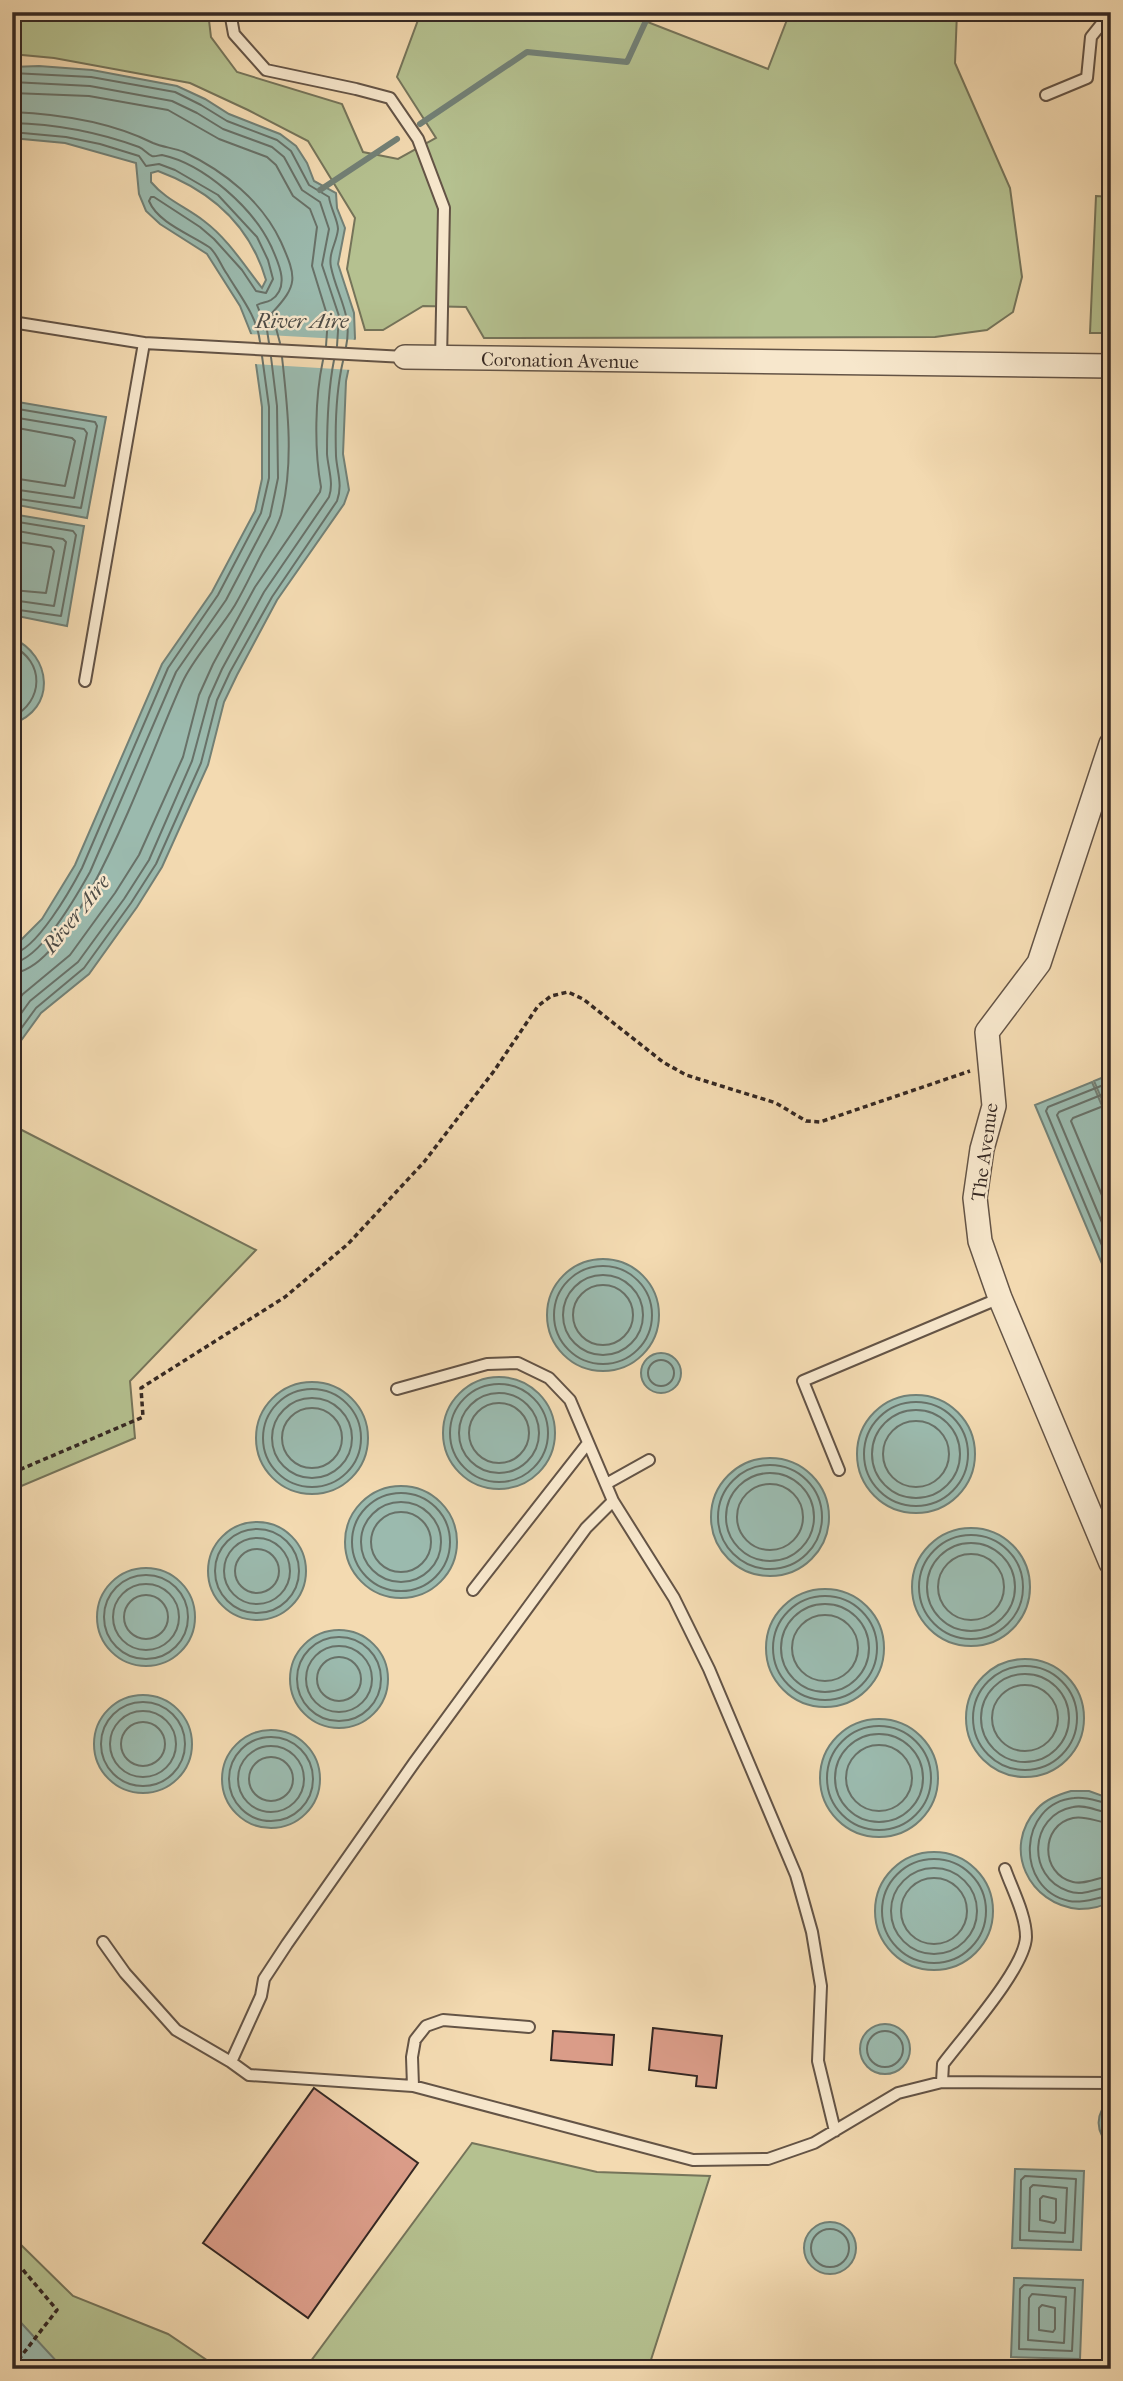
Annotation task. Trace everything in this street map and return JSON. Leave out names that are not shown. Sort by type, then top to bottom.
[{"type":"street","name":"Coronation Avenue","points":[[405,358],[1111,366]]},
{"type":"street","name":"The Avenue","points":[[1111,744],[1039,963],[987,1032],[994,1106],[982,1149],[975,1198],[980,1241],[1000,1298],[1111,1563]]},
{"type":"lane","points":[[230,12],[234,34],[266,70],[390,99],[418,139],[444,208],[441,360]]},
{"type":"lane","points":[[1046,95],[1087,78],[1091,37],[1108,18]]},
{"type":"lane","name":"Coronation Avenue","points":[[12,322],[145,343],[405,358]]},
{"type":"lane","points":[[85,681],[145,343]]},
{"type":"lane","points":[[839,1470],[803,1381],[1000,1298]]},
{"type":"lane","points":[[397,1389],[487,1364],[519,1363],[549,1378],[570,1400],[613,1501],[674,1598],[709,1669],[796,1875],[812,1932],[821,1986],[818,2061],[835,2131]]},
{"type":"lane","points":[[473,1590],[588,1443]]},
{"type":"lane","points":[[606,1484],[649,1460]]},
{"type":"lane","points":[[231,2062],[261,1996],[264,1979],[287,1944],[414,1763],[586,1528],[613,1501]]},
{"type":"lane","points":[[942,2082],[943,2064],[1018,1964],[1026,1937],[1005,1869]]},
{"type":"lane","points":[[103,1942],[125,1973],[176,2030],[249,2074],[413,2086],[693,2160],[768,2159],[814,2143],[898,2093],[942,2082],[1111,2083]]},
{"type":"lane","points":[[413,2086],[412,2057],[415,2040],[426,2026],[443,2021],[529,2027]]},
{"type":"path","points":[[12,1473],[144,1417],[141,1388],[285,1297],[348,1244],[424,1162],[494,1072],[538,1006],[551,996],[568,992],[583,999],[663,1062],[686,1075],[776,1103],[806,1121],[820,1122],[990,1063]]},
{"type":"path","points":[[12,2258],[57,2310],[12,2368]]},
{"type":"green space","points":[[12,12],[208,12],[211,37],[237,72],[342,104],[363,152],[398,159],[436,138],[397,77],[421,12],[622,12],[768,69],[790,12],[957,12],[955,63],[1010,188],[1022,277],[1013,312],[987,330],[935,337],[484,338],[466,307],[423,306],[383,330],[365,330],[347,269],[355,218],[308,141],[190,83],[54,58],[12,54]]},
{"type":"green space","points":[[1096,196],[1111,197],[1111,333],[1090,333]]},
{"type":"green space","points":[[12,1125],[256,1250],[130,1381],[135,1438],[12,1490]]},
{"type":"green space","points":[[472,2143],[597,2172],[710,2176],[648,2369],[305,2369]]},
{"type":"green space","points":[[12,2236],[73,2296],[168,2334],[220,2369],[62,2369],[12,2313]]},
{"type":"water","name":"River Aire","points":[[12,67],[92,70],[177,86],[229,114],[280,134],[296,146],[314,181],[336,193],[337,208],[345,228],[338,264],[354,313],[355,338],[346,381],[343,454],[349,490],[344,504],[277,600],[237,675],[224,702],[208,765],[162,867],[89,974],[41,1013],[12,1053],[12,949],[42,919],[75,865],[162,664],[212,592],[255,511],[262,479],[262,407],[252,336],[240,306],[207,254],[160,224],[146,211],[139,194],[136,163],[65,143],[12,138]],"holes":[[[158,171],[212,200],[239,227],[259,260],[266,280],[262,288],[221,236],[157,188],[151,182],[151,173]]]},
{"type":"water","points":[[12,401],[106,417],[87,518],[12,504]]},
{"type":"water","points":[[12,514],[84,526],[67,626],[12,615]]},
{"type":"water","points":[[12,638],[35,656],[44,682],[37,707],[27,717],[12,724]]},
{"type":"water","points":[[1111,1074],[1111,1121],[1094,1081]]},
{"type":"water","points":[[1092,1082],[1111,1127],[1111,1285],[1035,1105]]},
{"type":"water","points":[[603,1259],[625,1263],[643,1275],[655,1293],[659,1315],[655,1337],[643,1355],[625,1367],[603,1371],[581,1367],[563,1355],[551,1337],[547,1315],[551,1293],[563,1275],[581,1263]]},
{"type":"water","points":[[661,1353],[669,1354],[675,1359],[680,1365],[680,1381],[675,1387],[669,1392],[661,1393],[653,1392],[647,1387],[642,1381],[641,1373],[642,1365],[647,1359],[653,1354]]},
{"type":"water","points":[[499,1377],[521,1381],[539,1393],[551,1411],[555,1433],[551,1455],[539,1473],[521,1485],[499,1489],[477,1485],[459,1473],[447,1455],[443,1433],[447,1411],[459,1393],[477,1381]]},
{"type":"water","points":[[312,1382],[334,1386],[352,1398],[364,1416],[368,1438],[364,1460],[352,1478],[334,1490],[312,1494],[290,1490],[272,1478],[260,1460],[256,1438],[260,1416],[272,1398],[290,1386]]},
{"type":"water","points":[[916,1395],[939,1399],[958,1412],[971,1431],[975,1454],[971,1477],[958,1496],[939,1509],[916,1513],[893,1509],[874,1496],[861,1477],[857,1454],[861,1431],[874,1412],[893,1399]]},
{"type":"water","points":[[770,1458],[793,1462],[812,1475],[825,1494],[829,1517],[825,1540],[812,1559],[793,1572],[770,1576],[747,1572],[728,1559],[715,1540],[711,1517],[715,1494],[728,1475],[747,1462]]},
{"type":"water","points":[[401,1486],[423,1490],[441,1502],[453,1520],[457,1542],[453,1564],[441,1582],[423,1594],[401,1598],[379,1594],[361,1582],[349,1564],[345,1542],[349,1520],[361,1502],[379,1490]]},
{"type":"water","points":[[257,1522],[284,1530],[298,1544],[306,1571],[298,1598],[284,1612],[257,1620],[230,1612],[216,1598],[208,1571],[216,1544],[230,1530]]},
{"type":"water","points":[[971,1528],[994,1532],[1013,1545],[1026,1564],[1030,1587],[1026,1610],[1013,1629],[994,1642],[971,1646],[948,1642],[929,1629],[916,1610],[912,1587],[916,1564],[929,1545],[948,1532]]},
{"type":"water","points":[[146,1568],[173,1576],[187,1590],[195,1617],[187,1644],[173,1658],[146,1666],[119,1658],[105,1644],[97,1617],[105,1590],[119,1576]]},
{"type":"water","points":[[825,1589],[848,1593],[867,1606],[880,1625],[884,1648],[880,1671],[867,1690],[848,1703],[825,1707],[802,1703],[783,1690],[770,1671],[766,1648],[770,1625],[783,1606],[802,1593]]},
{"type":"water","points":[[339,1630],[366,1638],[380,1652],[388,1679],[380,1706],[366,1720],[339,1728],[312,1720],[298,1706],[290,1679],[298,1652],[312,1638]]},
{"type":"water","points":[[1025,1659],[1048,1663],[1067,1676],[1080,1695],[1084,1718],[1080,1741],[1067,1760],[1048,1773],[1025,1777],[1002,1773],[983,1760],[970,1741],[966,1718],[970,1695],[983,1676],[1002,1663]]},
{"type":"water","points":[[143,1695],[170,1703],[184,1717],[192,1744],[184,1771],[170,1785],[143,1793],[116,1785],[102,1771],[94,1744],[102,1717],[116,1703]]},
{"type":"water","points":[[879,1719],[902,1723],[921,1736],[934,1755],[938,1778],[934,1801],[921,1820],[902,1833],[879,1837],[856,1833],[837,1820],[824,1801],[820,1778],[824,1755],[837,1736],[856,1723]]},
{"type":"water","points":[[271,1730],[298,1738],[312,1752],[320,1779],[312,1806],[298,1820],[271,1828],[244,1820],[230,1806],[222,1779],[230,1752],[244,1738]]},
{"type":"water","points":[[1071,1791],[1089,1791],[1111,1799],[1111,1901],[1104,1905],[1079,1909],[1061,1905],[1046,1897],[1034,1886],[1021,1857],[1021,1841],[1026,1824],[1037,1809],[1048,1800]]},
{"type":"water","points":[[934,1852],[957,1856],[976,1869],[989,1888],[993,1911],[989,1934],[976,1953],[957,1966],[934,1970],[911,1966],[892,1953],[879,1934],[875,1911],[879,1888],[892,1869],[911,1856]]},
{"type":"water","points":[[885,2024],[903,2031],[910,2049],[903,2067],[885,2074],[867,2067],[860,2049],[867,2031]]},
{"type":"water","points":[[1111,2100],[1111,2146],[1099,2129],[1099,2117]]},
{"type":"water","points":[[1015,2169],[1084,2171],[1081,2250],[1012,2248]]},
{"type":"water","points":[[830,2222],[840,2224],[848,2230],[854,2238],[854,2258],[848,2266],[840,2272],[830,2274],[820,2272],[812,2266],[806,2258],[804,2248],[806,2238],[812,2230],[820,2224]]},
{"type":"water","points":[[1014,2278],[1083,2280],[1080,2359],[1011,2357]]},
{"type":"water","points":[[12,2313],[60,2365],[62,2369],[12,2369]]},
{"type":"pier","points":[[248,334],[358,340],[352,370],[252,364]]},
{"type":"building","points":[[653,2028],[722,2036],[716,2088],[696,2086],[697,2076],[649,2070]]},
{"type":"building","points":[[553,2031],[614,2035],[612,2065],[551,2060]]},
{"type":"building","points":[[314,2088],[418,2163],[308,2318],[203,2243]]},
{"type":"waterway","points":[[420,124],[527,52],[627,62],[650,12]]},
{"type":"waterway","points":[[320,190],[397,139]]}]
